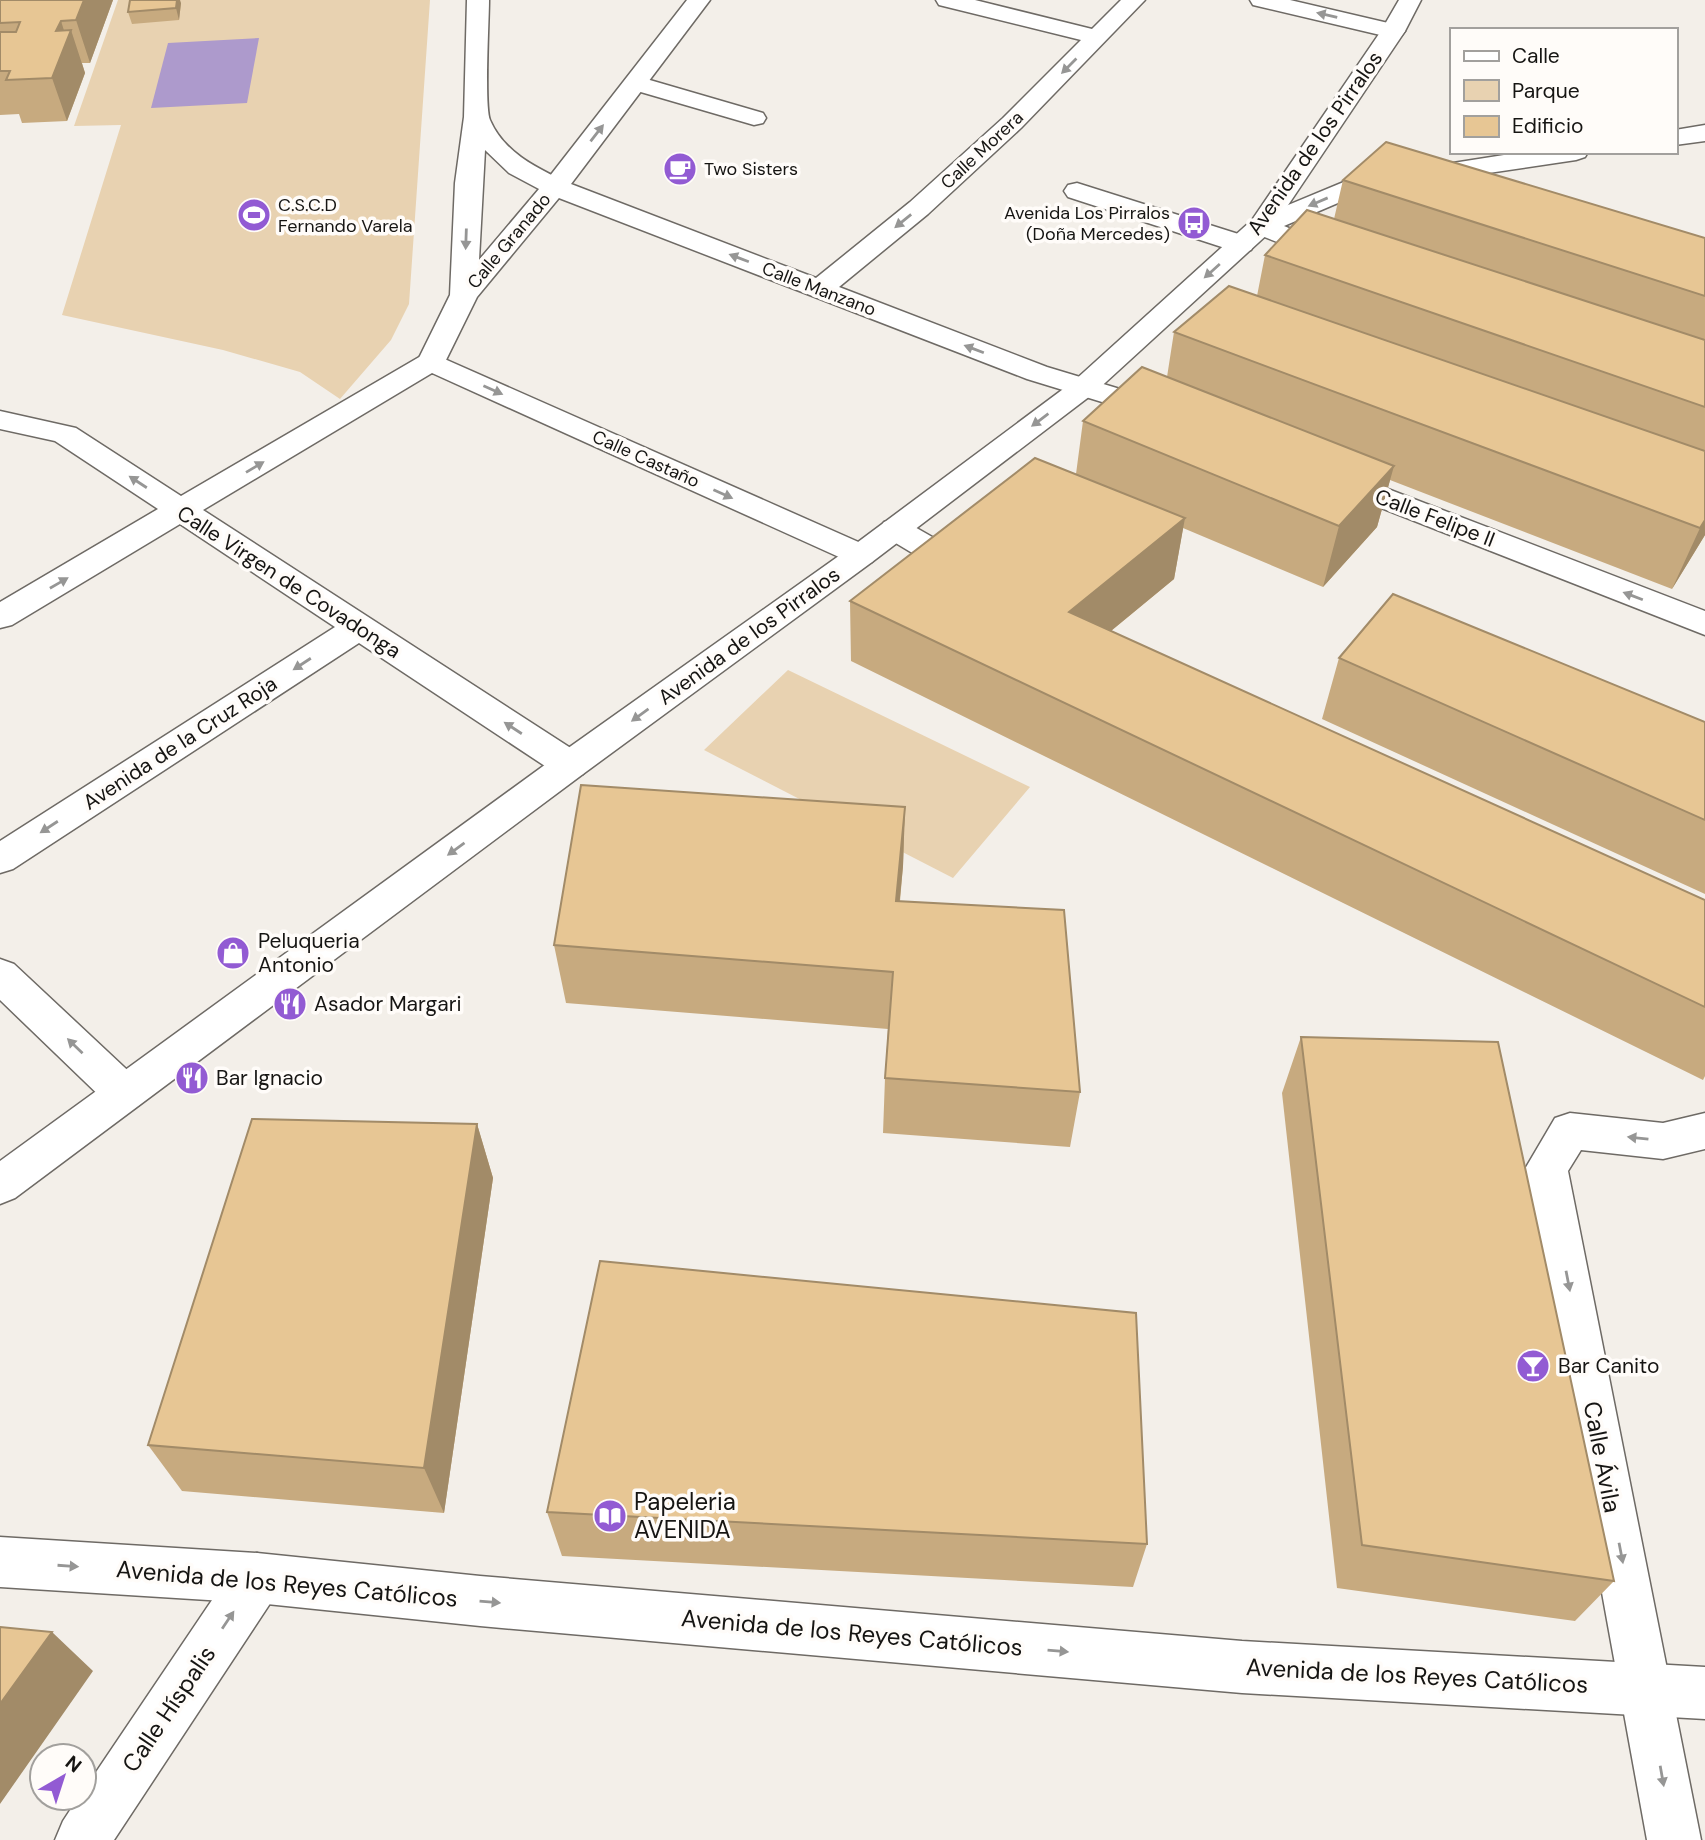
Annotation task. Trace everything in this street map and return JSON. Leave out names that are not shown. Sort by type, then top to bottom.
[{"type":"street","name":"Calle Granado","points":[[464,295],[468,183],[476,117],[478,0]]},
{"type":"street","name":"Calle Granado","points":[[431,362],[464,295],[555,187],[699,0]]},
{"type":"street","points":[[947,0],[1098,37]]},
{"type":"street","name":"Calle Morera","points":[[819,289],[919,208],[1012,123],[1134,0]]},
{"type":"street","points":[[1261,0],[1393,31]]},
{"type":"street","name":"Avenida de los Pirralos","points":[[0,1185],[570,765],[861,555],[1084,387],[1251,235],[1393,31],[1410,0]]},
{"type":"street","points":[[636,83],[754,118]]},
{"type":"street","points":[[476,117],[495,150],[521,171]]},
{"type":"street","points":[[1677,138],[1705,133]]},
{"type":"street","points":[[1251,235],[1360,184],[1562,154]]},
{"type":"street","points":[[468,183],[475,176],[486,172],[510,169],[521,171]]},
{"type":"street","name":"Calle Manzano","points":[[521,171],[555,187],[1037,373],[1084,387]]},
{"type":"street","points":[[1420,175],[1442,194]]},
{"type":"street","points":[[1077,191],[1313,249],[1352,262]]},
{"type":"street","points":[[0,617],[431,362]]},
{"type":"street","name":"Calle Castaño","points":[[431,362],[861,555]]},
{"type":"street","points":[[1084,387],[1147,405],[1185,420]]},
{"type":"street","name":"Calle Virgen de Covadonga","points":[[0,420],[65,434],[570,765]]},
{"type":"street","name":"Calle Felipe II","points":[[1313,470],[1702,617]]},
{"type":"street","points":[[895,529],[965,569]]},
{"type":"street","name":"Avenida de la Cruz Roja","points":[[0,859],[359,627]]},
{"type":"street","points":[[0,975],[124,1093]]},
{"type":"street","name":"Calle Ávila","points":[[1674,1840],[1546,1169],[1570,1131],[1663,1141],[1705,1131]]},
{"type":"street","name":"Avenida de los Reyes Católicos","points":[[0,1562],[257,1578],[480,1601],[1242,1667],[1705,1693]]},
{"type":"street","name":"Calle Híspalis","points":[[82,1840],[257,1578]]},
{"type":"green space","name":"C.S.C.D Fernando Varela","points":[[118,0],[430,0],[409,304],[391,340],[340,399],[300,372],[223,350],[62,315],[121,125],[74,126]]},
{"type":"green space","points":[[788,670],[1030,787],[953,878],[704,750]]},
{"type":"shaded area","points":[[259,38],[247,103],[151,108],[168,43]]},
{"type":"building","points":[[0,0],[84,0],[76,20],[61,21],[56,31],[71,30],[52,78],[6,80],[10,71],[0,71],[0,32],[16,32],[20,22],[0,23]]},
{"type":"building","points":[[130,0],[177,0],[176,8],[128,12]]},
{"type":"building","points":[[1386,142],[1705,238],[1705,296],[1343,180]]},
{"type":"building","points":[[1307,210],[1705,340],[1705,407],[1265,255]]},
{"type":"building","points":[[1229,286],[1705,451],[1705,520],[1700,528],[1174,332]]},
{"type":"building","points":[[1142,367],[1394,466],[1339,526],[1083,421]]},
{"type":"building","points":[[1035,458],[1185,518],[1069,612],[1705,900],[1705,1007],[850,601]]},
{"type":"building","points":[[1393,594],[1705,722],[1705,820],[1339,658]]},
{"type":"building","points":[[581,785],[905,807],[896,901],[1064,910],[1080,1092],[885,1078],[893,972],[554,945]]},
{"type":"building","points":[[1301,1037],[1498,1042],[1614,1581],[1362,1545]]},
{"type":"building","points":[[252,1119],[477,1124],[424,1468],[148,1445]]},
{"type":"building","points":[[600,1261],[1136,1313],[1147,1544],[547,1512]]},
{"type":"building","points":[[0,1627],[52,1632],[0,1704]]},
{"type":"place","name":"Two Sisters","points":[[680,169]]},
{"type":"place","name":"C.S.C.D Fernando Varela","points":[[254,215]]},
{"type":"place","name":"Avenida Los Pirralos (Doña Mercedes)","points":[[1194,223]]},
{"type":"place","name":"Peluqueria Antonio","points":[[233,953]]},
{"type":"place","name":"Asador Margari","points":[[290,1004]]},
{"type":"place","name":"Bar Ignacio","points":[[192,1078]]},
{"type":"place","name":"Bar Canito","points":[[1533,1366]]},
{"type":"place","name":"Papeleria AVENIDA","points":[[610,1516]]}]
